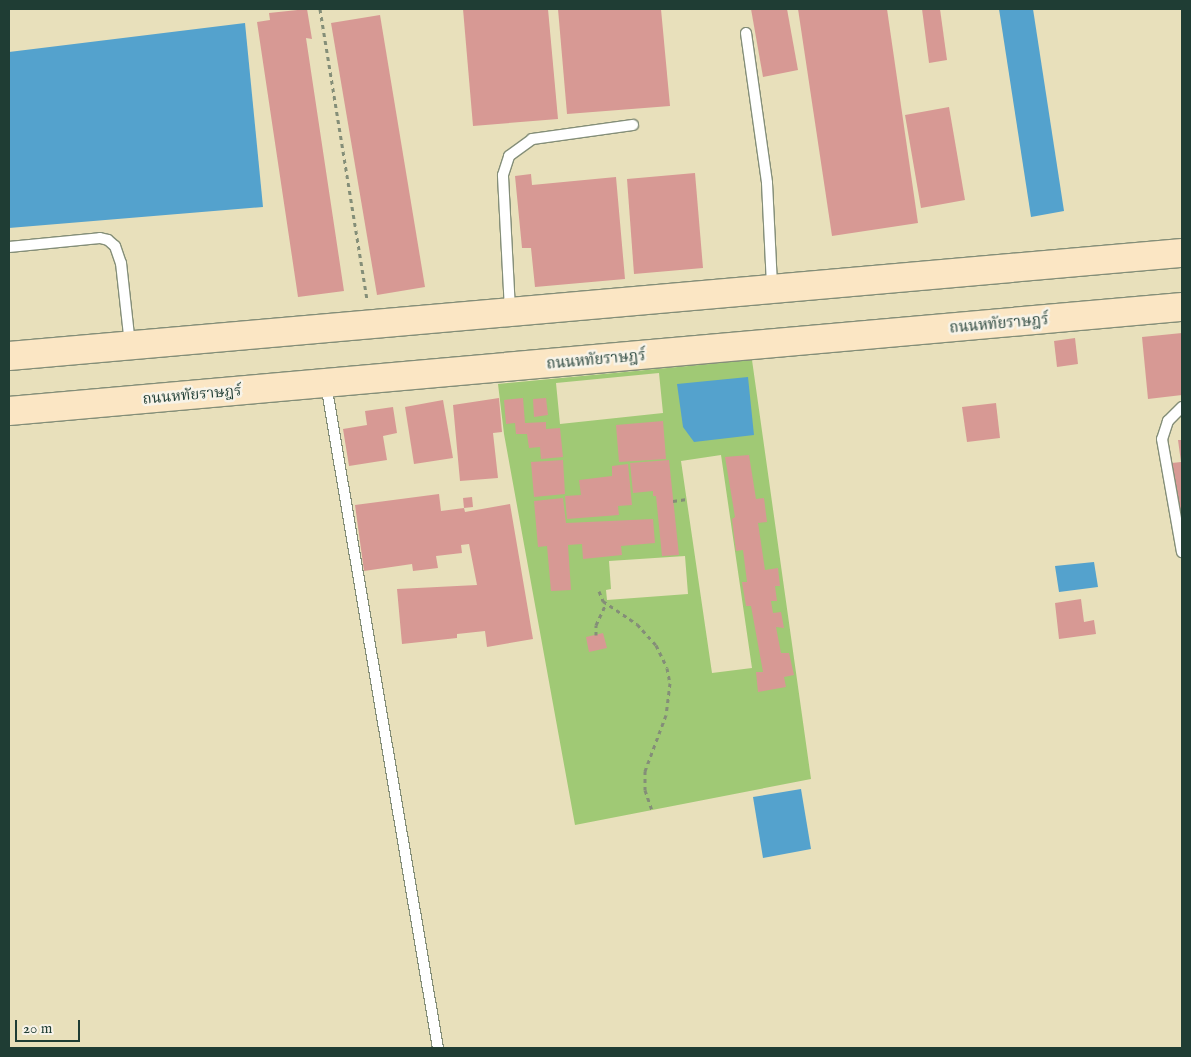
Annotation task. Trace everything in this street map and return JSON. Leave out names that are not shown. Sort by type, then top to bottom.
[{"type":"main road","points":[[9,356],[510,310],[1182,253]]},
{"type":"main road","name":"ถนนหทัยราษฎร์","points":[[9,411],[1182,307]]},
{"type":"lane","points":[[746,33],[767,183],[772,287]]},
{"type":"lane","points":[[510,310],[504,175],[509,156],[532,139],[633,125]]},
{"type":"lane","points":[[9,246],[100,238],[108,240],[115,246],[121,263],[130,345]]},
{"type":"lane","points":[[326,384],[438,1048]]},
{"type":"lane","points":[[1182,407],[1168,421],[1162,440],[1182,552]]},
{"type":"path","points":[[320,9],[371,323]]},
{"type":"path","points":[[673,501],[686,499]]},
{"type":"path","points":[[598,591],[606,604],[637,624],[656,645],[667,668],[670,683],[666,715],[645,771],[645,790],[652,810]]},
{"type":"path","points":[[596,635],[596,625],[606,604]]},
{"type":"green space","points":[[752,360],[811,779],[575,825],[504,434],[498,384]],"holes":[[[659,373],[663,413],[560,424],[556,383]],[[721,455],[752,668],[712,673],[681,461]],[[685,556],[688,594],[607,600],[606,590],[611,589],[609,561]]]},
{"type":"water","points":[[999,9],[1033,9],[1064,211],[1031,217]]},
{"type":"water","points":[[245,23],[263,207],[9,228],[9,52]]},
{"type":"water","points":[[748,377],[754,435],[694,442],[683,427],[677,384]]},
{"type":"water","points":[[1094,562],[1098,587],[1059,592],[1055,566]]},
{"type":"water","points":[[801,789],[811,849],[763,858],[753,797]]},
{"type":"building","points":[[307,9],[312,39],[306,38],[344,291],[298,297],[257,22],[270,20],[269,13]]},
{"type":"building","points":[[463,9],[548,9],[558,119],[473,126]]},
{"type":"building","points":[[558,9],[661,9],[670,106],[567,114]]},
{"type":"building","points":[[751,9],[787,9],[798,70],[763,77]]},
{"type":"building","points":[[798,9],[887,9],[918,223],[832,236]]},
{"type":"building","points":[[922,9],[940,9],[947,60],[929,63]]},
{"type":"building","points":[[380,15],[425,287],[377,295],[331,23]]},
{"type":"building","points":[[949,107],[965,200],[921,208],[905,115]]},
{"type":"building","points":[[695,173],[703,268],[634,274],[627,179]]},
{"type":"building","points":[[531,174],[532,185],[616,177],[625,279],[535,287],[531,248],[522,248],[515,176]]},
{"type":"building","points":[[1182,333],[1182,395],[1148,399],[1142,337]]},
{"type":"building","points":[[1075,338],[1078,364],[1057,367],[1054,341]]},
{"type":"building","points":[[499,398],[502,432],[493,433],[498,478],[460,481],[453,405]]},
{"type":"building","points":[[523,398],[525,423],[546,422],[546,429],[560,428],[563,457],[541,459],[540,447],[529,448],[527,434],[516,434],[515,423],[506,424],[504,400]]},
{"type":"building","points":[[546,398],[548,415],[534,417],[533,399]]},
{"type":"building","points":[[443,400],[453,458],[414,464],[405,407]]},
{"type":"building","points":[[996,403],[1000,438],[967,442],[962,407]]},
{"type":"building","points":[[393,407],[397,433],[383,436],[387,460],[349,466],[343,429],[367,425],[365,411]]},
{"type":"building","points":[[663,421],[666,459],[619,462],[616,425]]},
{"type":"building","points":[[1178,440],[1182,440],[1181,524],[1172,463],[1181,462]]},
{"type":"building","points":[[749,455],[756,499],[764,498],[767,522],[758,523],[765,570],[778,568],[780,586],[775,586],[777,601],[771,601],[773,613],[781,612],[784,628],[776,627],[781,653],[789,653],[794,675],[784,677],[786,687],[758,692],[756,672],[763,672],[751,606],[746,606],[742,582],[747,582],[743,550],[736,551],[732,519],[735,517],[725,457]]},
{"type":"building","points":[[563,460],[565,494],[534,497],[531,462]]},
{"type":"building","points":[[669,460],[679,555],[662,556],[656,496],[653,496],[653,491],[633,493],[630,463]]},
{"type":"building","points":[[628,464],[632,505],[618,506],[619,515],[567,519],[565,496],[581,495],[579,480],[612,476],[612,466]]},
{"type":"building","points":[[439,494],[441,511],[464,508],[465,512],[510,504],[533,639],[487,647],[485,631],[457,634],[457,638],[402,644],[397,589],[477,585],[469,544],[461,545],[462,553],[436,556],[438,568],[413,571],[412,564],[364,571],[355,505]]},
{"type":"building","points":[[472,497],[473,507],[464,508],[463,498]]},
{"type":"building","points":[[563,498],[566,523],[653,519],[655,543],[621,546],[622,555],[583,559],[582,544],[568,545],[571,590],[551,591],[547,546],[538,547],[534,501]]},
{"type":"building","points":[[1081,599],[1084,622],[1094,620],[1096,634],[1059,639],[1055,603]]},
{"type":"building","points":[[603,633],[607,648],[589,652],[586,637]]}]
